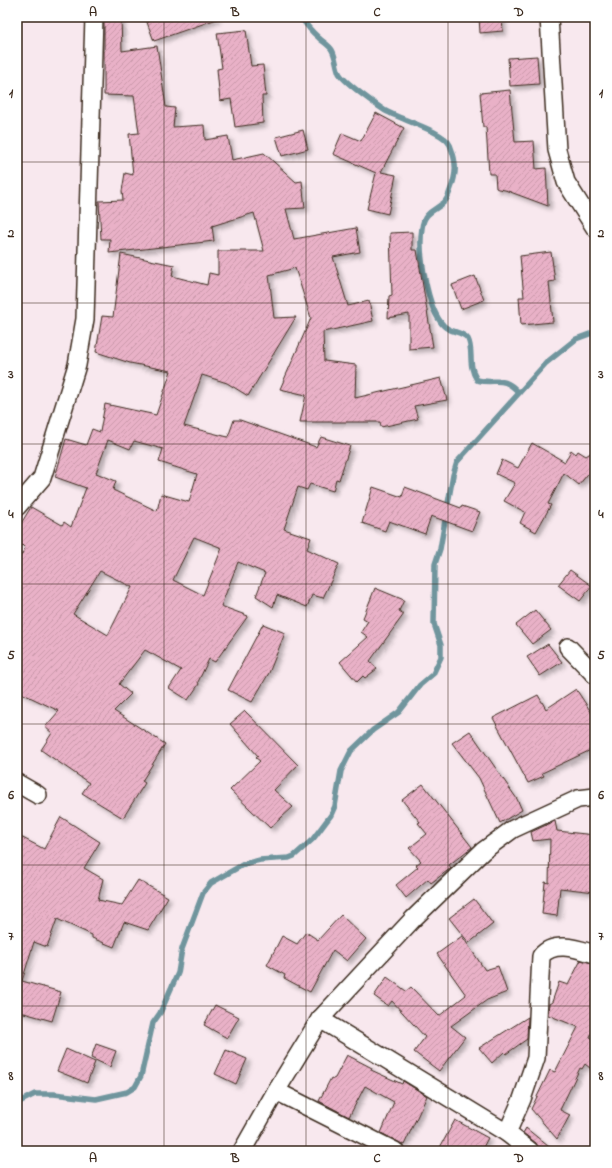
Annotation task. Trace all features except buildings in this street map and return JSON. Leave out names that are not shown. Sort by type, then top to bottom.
[{"type":"street","points":[[17,507],[42,478],[77,365],[85,319],[91,70],[94,17]]},
{"type":"street","points":[[549,17],[557,150],[566,182],[595,228]]},
{"type":"street","points":[[568,647],[595,675]]},
{"type":"street","points":[[17,783],[38,795]]},
{"type":"street","points":[[242,1151],[276,1091],[320,1019],[412,919],[483,851],[513,829],[578,799],[595,797]]},
{"type":"street","points":[[507,1133],[522,1099],[536,1058],[541,956],[545,950],[558,947],[574,948],[595,954]]},
{"type":"street","points":[[320,1019],[507,1133],[530,1151]]},
{"type":"street","points":[[276,1091],[395,1151]]},
{"type":"waterway","points":[[301,17],[316,36],[331,48],[339,73],[353,87],[384,110],[430,130],[446,140],[450,145],[454,157],[455,173],[448,197],[444,203],[427,216],[422,228],[421,251],[425,280],[438,318],[444,326],[466,336],[468,339],[471,348],[472,369],[477,380],[503,382],[513,387],[519,393]]},
{"type":"waterway","points":[[17,1103],[35,1094],[54,1094],[96,1099],[127,1092],[135,1087],[141,1076],[153,1023],[160,1013],[178,973],[182,949],[203,893],[211,883],[244,864],[260,860],[289,858],[294,856],[313,839],[331,815],[335,806],[341,771],[351,751],[373,730],[399,712],[420,685],[433,674],[441,657],[441,645],[434,624],[435,564],[440,549],[453,475],[457,462],[546,363],[576,339],[595,332]]}]
